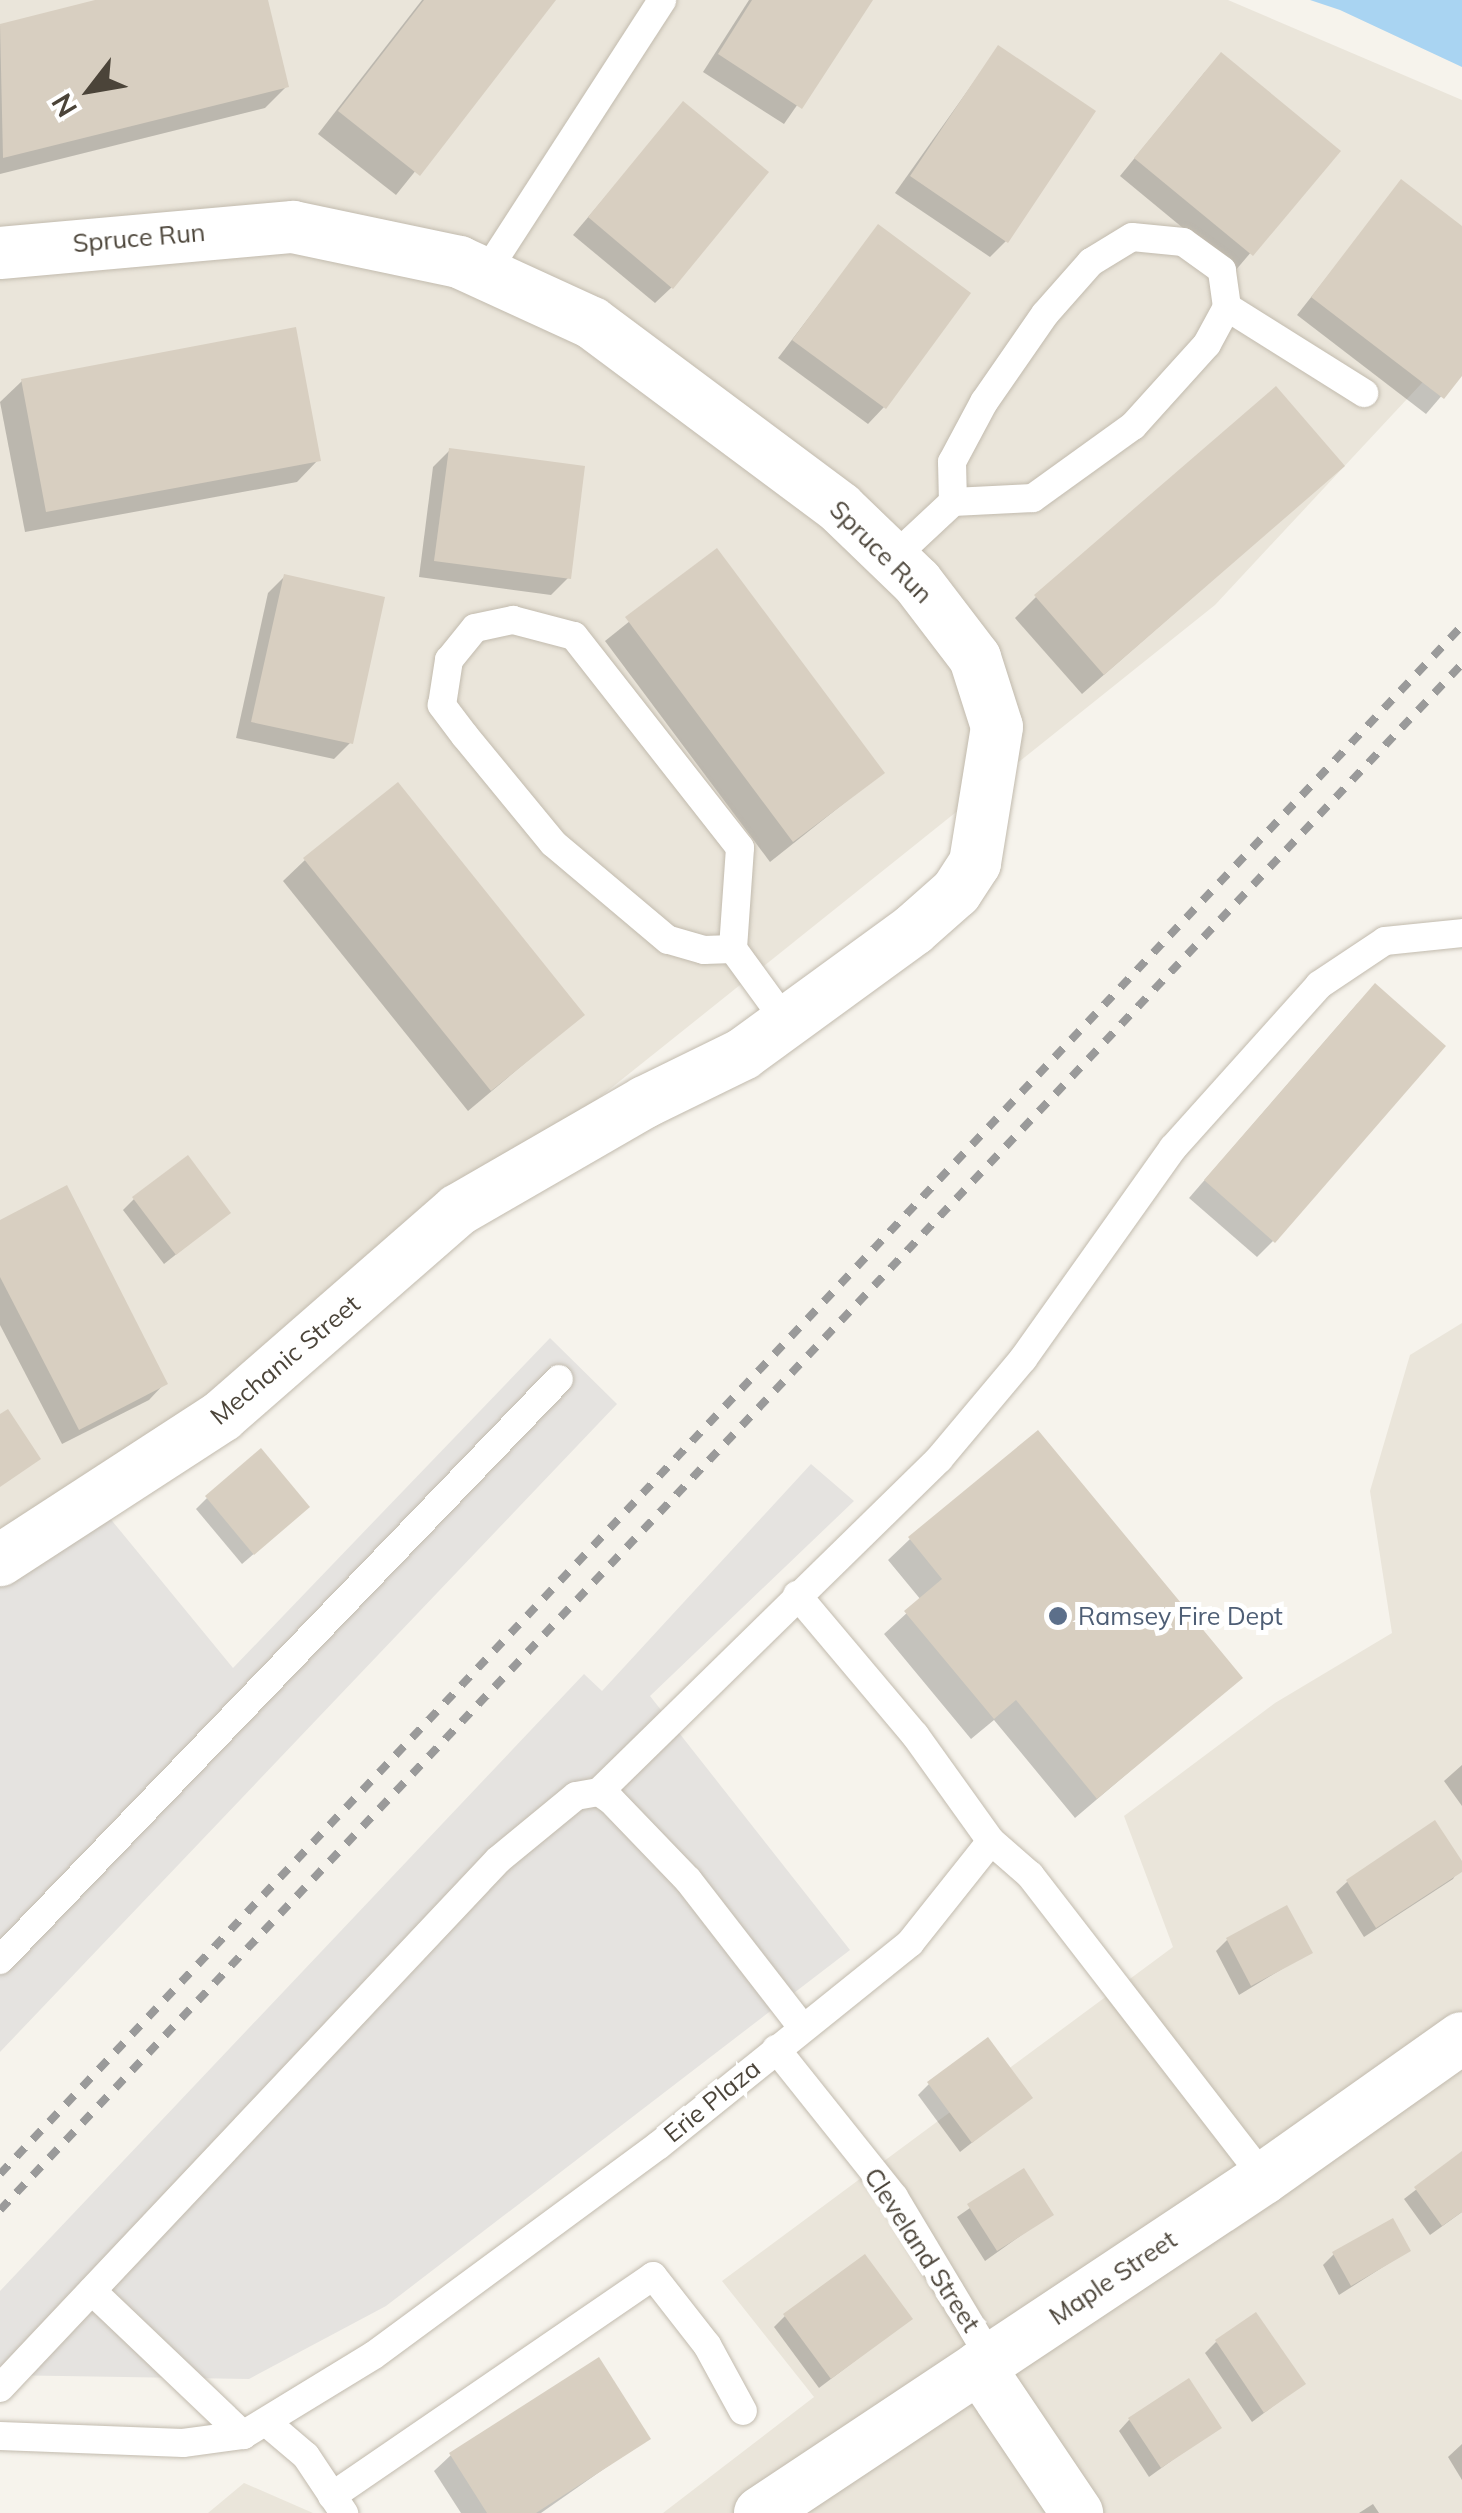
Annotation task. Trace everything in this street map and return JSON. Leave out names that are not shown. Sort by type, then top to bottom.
[{"type":"street","name":"Spruce Run","points":[[0,252],[293,227],[458,262],[592,323],[810,485],[893,558],[975,658],[997,727],[975,863],[956,892],[912,930],[743,1054],[645,1102],[458,1210]]},
{"type":"street","name":"Mechanic Street","points":[[0,1560],[222,1416],[458,1210]]},
{"type":"street","name":"Maple Street","points":[[760,2513],[1264,2178],[1462,2038]]},
{"type":"street","name":"Cleveland Street","points":[[985,2363],[1077,2513]]},
{"type":"lane","points":[[485,274],[662,0]]},
{"type":"lane","points":[[893,558],[953,502],[1032,498],[1133,426],[1207,344],[1227,306],[1222,270],[1183,242],[1132,237],[1090,262],[1045,314],[984,402],[952,462],[953,502]]},
{"type":"lane","points":[[1227,306],[1364,393]]},
{"type":"lane","points":[[733,948],[704,950],[668,940],[554,843],[464,736],[442,706],[449,660],[476,628],[514,620],[574,636],[740,848],[733,948],[786,1022]]},
{"type":"lane","points":[[0,2388],[498,1860],[576,1796],[599,1792],[939,1459],[1023,1359],[1172,1148],[1319,985],[1385,942],[1462,934]]},
{"type":"lane","points":[[0,1960],[559,1379]]},
{"type":"lane","points":[[797,1595],[916,1735],[991,1840],[1030,1875],[1264,2178]]},
{"type":"lane","points":[[599,1792],[688,1880],[803,2028]]},
{"type":"lane","name":"Erie Plaza","points":[[0,2436],[184,2443],[254,2429],[374,2355],[659,2145],[910,1943],[991,1840]]},
{"type":"lane","name":"Cleveland Street","points":[[776,2049],[894,2197],[985,2363]]},
{"type":"lane","points":[[92,2290],[254,2429],[306,2456],[338,2504],[653,2276],[707,2345],[744,2410]]},
{"type":"shaded area","points":[[0,0],[1228,0],[1462,100],[1462,340],[1215,605],[465,1205],[0,1561]]},
{"type":"shaded area","points":[[1462,1323],[1462,2513],[663,2513],[814,2397],[722,2281],[1173,1947],[1124,1816],[1275,1703],[1392,1633],[1370,1491],[1410,1355]]},
{"type":"shaded area","points":[[550,1338],[617,1404],[0,2052],[0,1582],[104,1511],[233,1668]]},
{"type":"shaded area","points":[[811,1464],[854,1501],[650,1696],[850,1950],[386,2306],[249,2379],[0,2375],[0,2291],[584,1674],[602,1691]]},
{"type":"shaded area","points":[[244,2483],[313,2513],[208,2513]]},
{"type":"water","points":[[1310,0],[1462,0],[1462,67],[1340,10]]},
{"type":"building","points":[[95,0],[268,0],[289,87],[3,158],[0,24]]},
{"type":"building","points":[[424,0],[556,0],[420,176],[338,111]]},
{"type":"building","points":[[752,0],[873,0],[802,109],[718,54]]},
{"type":"building","points":[[998,45],[1096,111],[1008,243],[910,176]]},
{"type":"building","points":[[1221,52],[1341,151],[1253,256],[1134,158]]},
{"type":"building","points":[[683,101],[769,172],[673,289],[588,217]]},
{"type":"building","points":[[1401,179],[1462,226],[1462,376],[1444,399],[1311,297]]},
{"type":"building","points":[[878,224],[971,293],[886,409],[792,340]]},
{"type":"building","points":[[296,327],[321,461],[46,512],[21,379]]},
{"type":"building","points":[[1276,386],[1345,466],[1104,675],[1034,595]]},
{"type":"building","points":[[449,448],[585,466],[571,579],[434,561]]},
{"type":"building","points":[[717,548],[885,773],[793,842],[625,617]]},
{"type":"building","points":[[284,574],[385,597],[353,744],[251,722]]},
{"type":"building","points":[[398,782],[585,1015],[491,1091],[303,858]]},
{"type":"building","points":[[1375,983],[1446,1046],[1275,1243],[1204,1180]]},
{"type":"building","points":[[188,1155],[231,1213],[176,1255],[132,1197]]},
{"type":"building","points":[[67,1185],[168,1384],[79,1430],[0,1277],[0,1220]]},
{"type":"building","points":[[8,1409],[41,1459],[0,1487],[0,1414]]},
{"type":"building","points":[[1038,1430],[1243,1678],[1097,1799],[1016,1700],[994,1719],[904,1611],[942,1579],[908,1537]]},
{"type":"building","points":[[261,1448],[310,1507],[254,1555],[205,1496]]},
{"type":"building","points":[[1435,1820],[1462,1861],[1462,1872],[1376,1928],[1346,1880]]},
{"type":"building","points":[[1287,1905],[1313,1953],[1251,1986],[1226,1938]]},
{"type":"building","points":[[988,2037],[1033,2098],[972,2143],[927,2082]]},
{"type":"building","points":[[1462,2151],[1462,2212],[1442,2226],[1414,2187]]},
{"type":"building","points":[[1024,2168],[1054,2215],[997,2251],[967,2204]]},
{"type":"building","points":[[1393,2218],[1411,2251],[1351,2286],[1332,2252]]},
{"type":"building","points":[[865,2254],[913,2319],[831,2379],[783,2314]]},
{"type":"building","points":[[1256,2312],[1306,2384],[1264,2413],[1215,2340]]},
{"type":"building","points":[[599,2357],[651,2439],[536,2513],[487,2513],[449,2453]]},
{"type":"building","points":[[1189,2378],[1222,2428],[1161,2468],[1128,2418]]},
{"type":"railway","points":[[0,2174],[1462,626]]},
{"type":"railway","points":[[0,2210],[1462,664]]},
{"type":"place","name":"Ramsey Fire Dept","points":[[1058,1616]]}]
